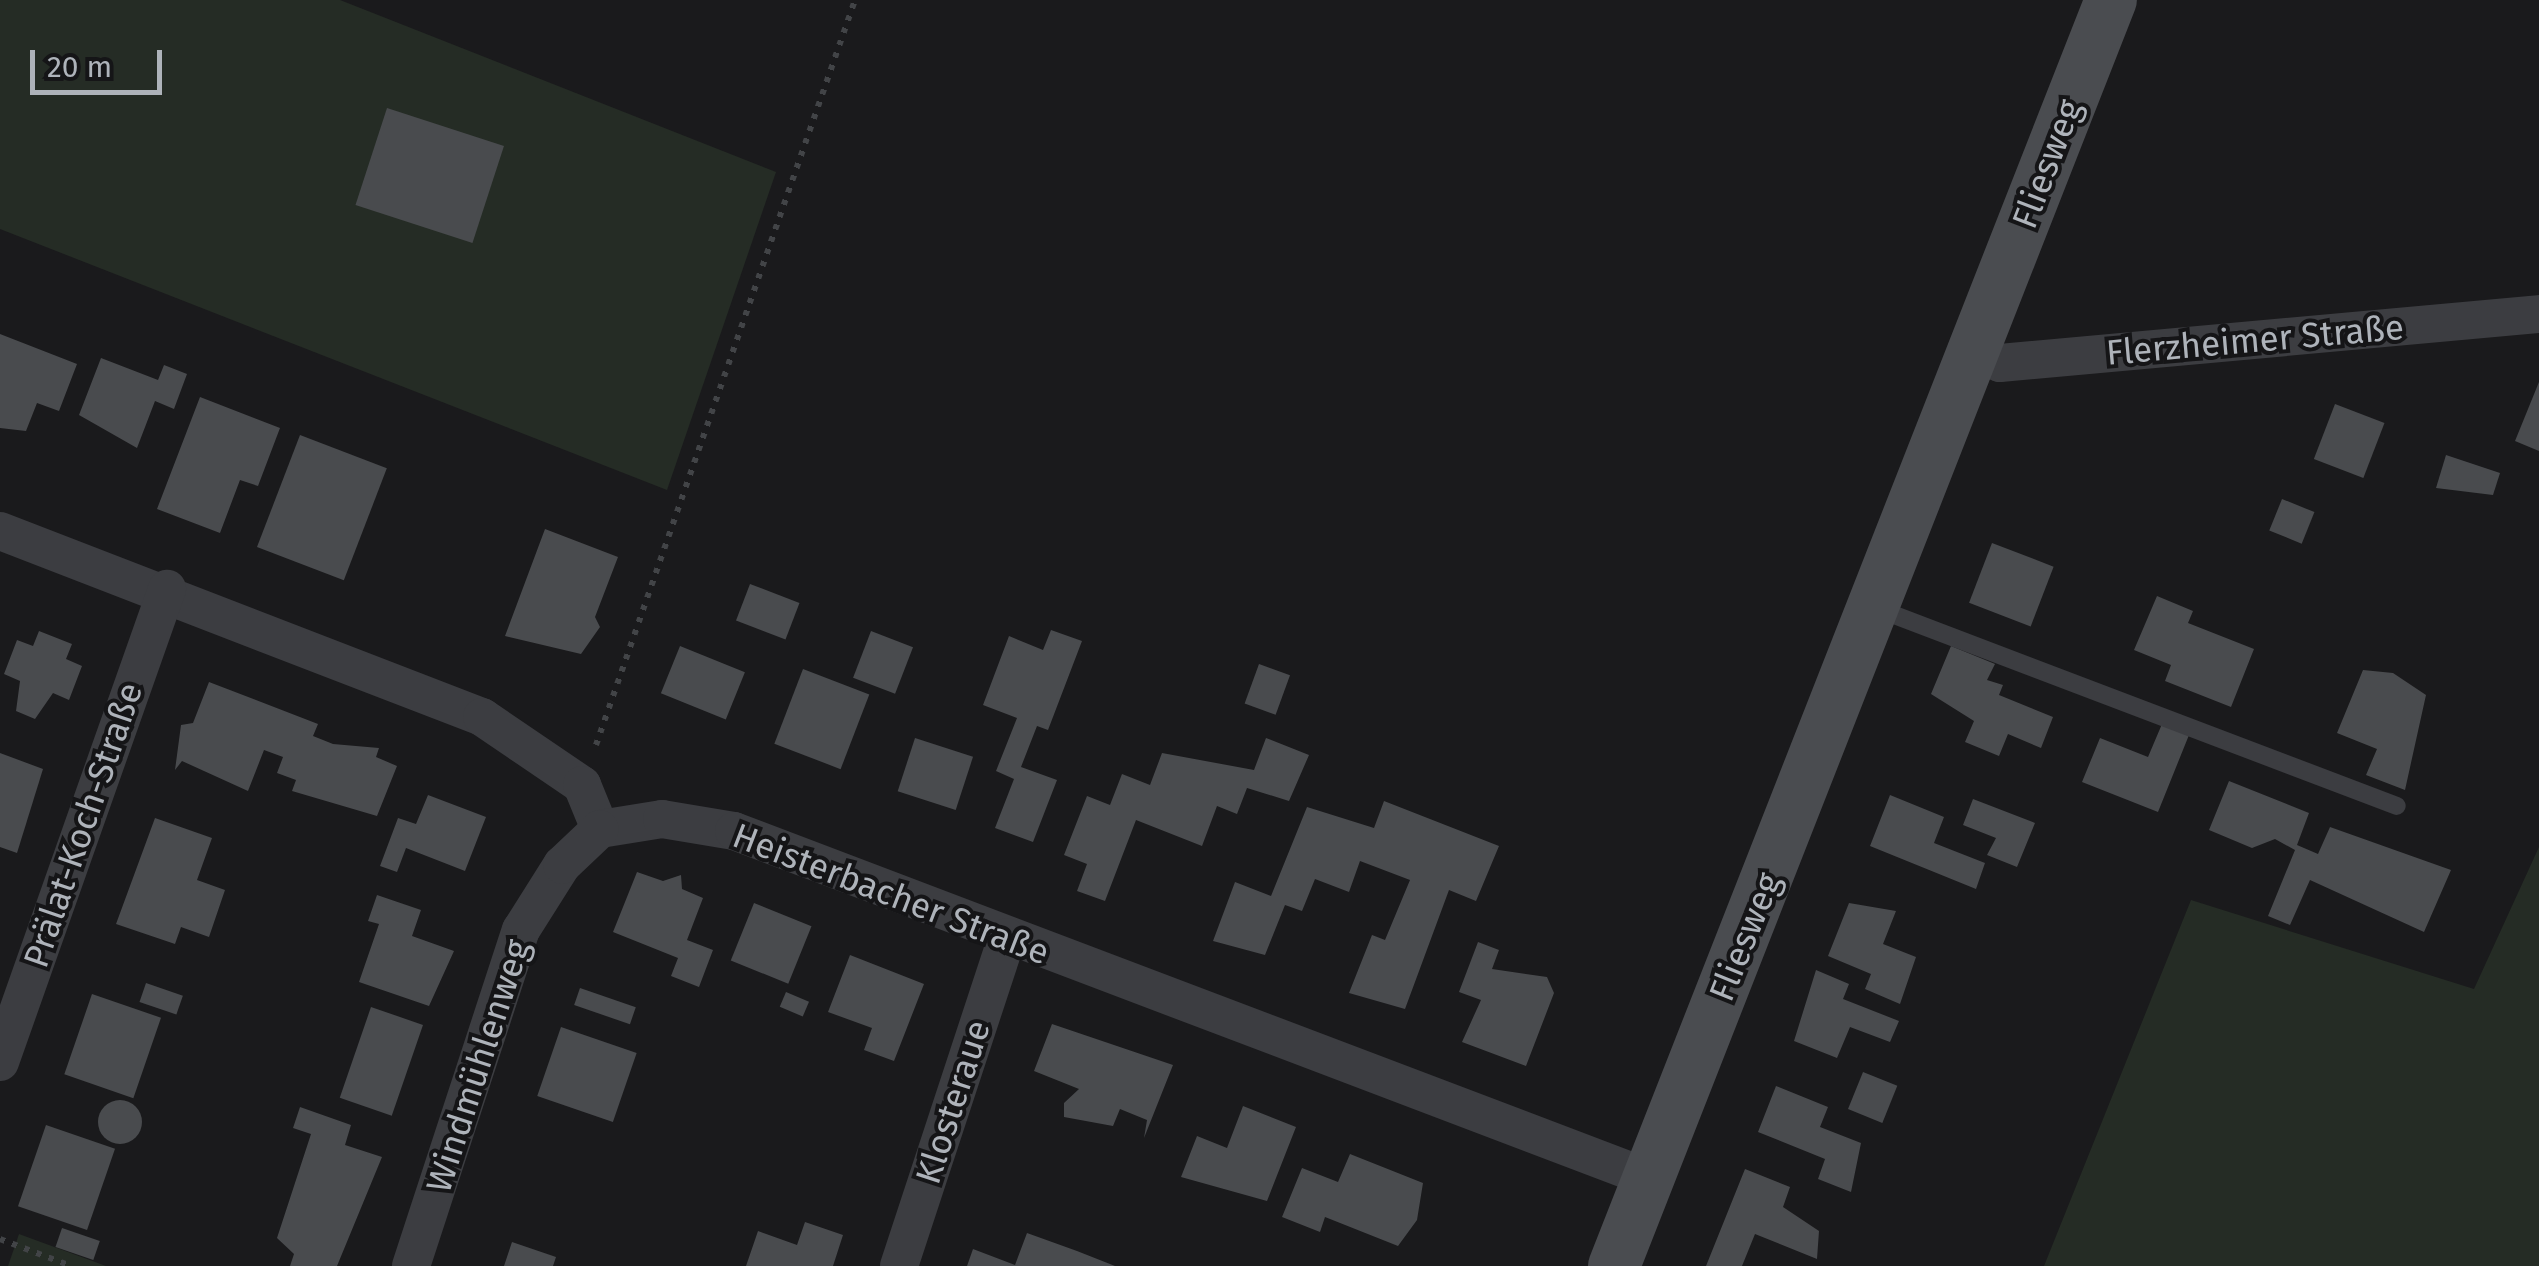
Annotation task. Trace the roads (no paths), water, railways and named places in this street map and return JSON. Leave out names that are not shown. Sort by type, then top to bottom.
[{"type":"main road","name":"Fliesweg","points":[[1614,1266],[1876,608],[2110,0]]},
{"type":"street","name":"Flerzheimer Straße","points":[[1974,352],[2000,363],[2539,314]]},
{"type":"street","points":[[0,531],[167,588],[482,717],[582,785],[600,829]]},
{"type":"street","name":"Prälat-Koch-Straße","points":[[0,1062],[167,588]]},
{"type":"street","name":"Heisterbacher Straße","points":[[600,829],[662,820],[734,832],[1650,1178]]},
{"type":"street","name":"Windmühlenweg","points":[[411,1266],[521,930],[562,865],[600,829]]},
{"type":"street","name":"Klosteraue","points":[[899,1266],[1008,937]]},
{"type":"lane","points":[[1876,608],[2397,806]]}]
